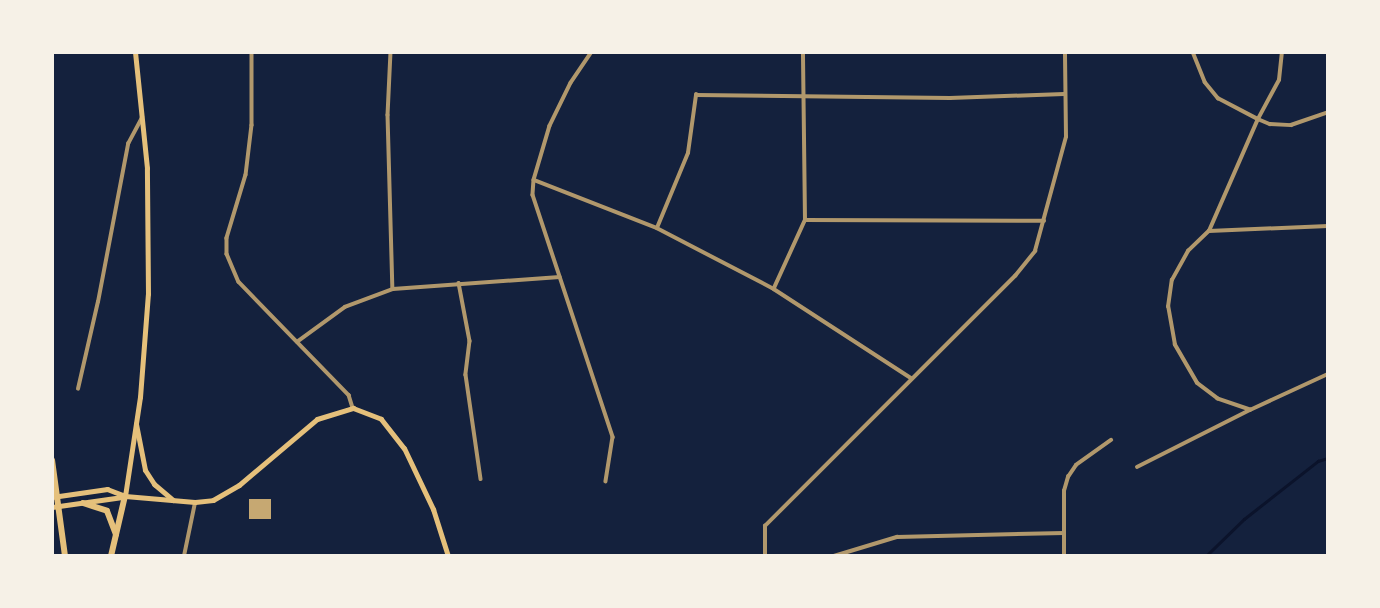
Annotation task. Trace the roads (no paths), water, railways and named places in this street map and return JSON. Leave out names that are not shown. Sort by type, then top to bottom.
[{"type":"highway","points":[[52,460],[65,555]]},
{"type":"highway","points":[[111,555],[125,496]]},
{"type":"highway","points":[[83,503],[107,511],[116,536]]},
{"type":"main road","points":[[125,496],[136,424],[149,271],[143,117],[135,52]]},
{"type":"main road","points":[[52,507],[125,496],[195,502],[213,500],[232,490],[317,419],[353,408],[381,419],[404,448],[433,509],[448,555]]},
{"type":"main road","points":[[136,424],[145,470],[154,484],[173,500]]},
{"type":"main road","points":[[52,497],[107,489],[125,496]]},
{"type":"street","points":[[252,52],[252,125],[246,175],[227,238],[227,254],[239,282],[349,395],[353,408]]},
{"type":"street","points":[[391,52],[388,115],[393,289]]},
{"type":"street","points":[[592,52],[571,83],[550,126],[534,180],[533,195],[613,437],[606,481]]},
{"type":"street","points":[[774,289],[805,220],[803,52]]},
{"type":"street","points":[[765,555],[765,526],[1015,276],[1035,251],[1066,137],[1065,52]]},
{"type":"street","points":[[1193,52],[1205,82],[1218,97],[1258,119],[1270,124],[1291,125],[1328,112]]},
{"type":"street","points":[[1250,410],[1218,399],[1197,383],[1175,345],[1168,307],[1172,280],[1188,251],[1209,231],[1258,119],[1279,80],[1282,52]]},
{"type":"street","points":[[657,228],[688,153],[696,95],[950,97],[1064,94]]},
{"type":"street","points":[[78,389],[99,302],[128,144],[143,117]]},
{"type":"street","points":[[534,180],[657,228],[774,289],[911,378]]},
{"type":"street","points":[[805,220],[1044,221]]},
{"type":"street","points":[[1209,231],[1328,226]]},
{"type":"street","points":[[297,342],[345,307],[393,289],[560,277]]},
{"type":"street","points":[[458,283],[470,341],[466,375],[481,479]]},
{"type":"street","points":[[1137,467],[1328,374]]},
{"type":"street","points":[[1064,555],[1064,491],[1068,477],[1076,465],[1111,440]]},
{"type":"street","points":[[184,555],[195,502]]},
{"type":"street","points":[[834,555],[897,537],[1064,533]]},
{"type":"waterway","points":[[1206,556],[1244,519],[1318,461],[1328,458]]}]
